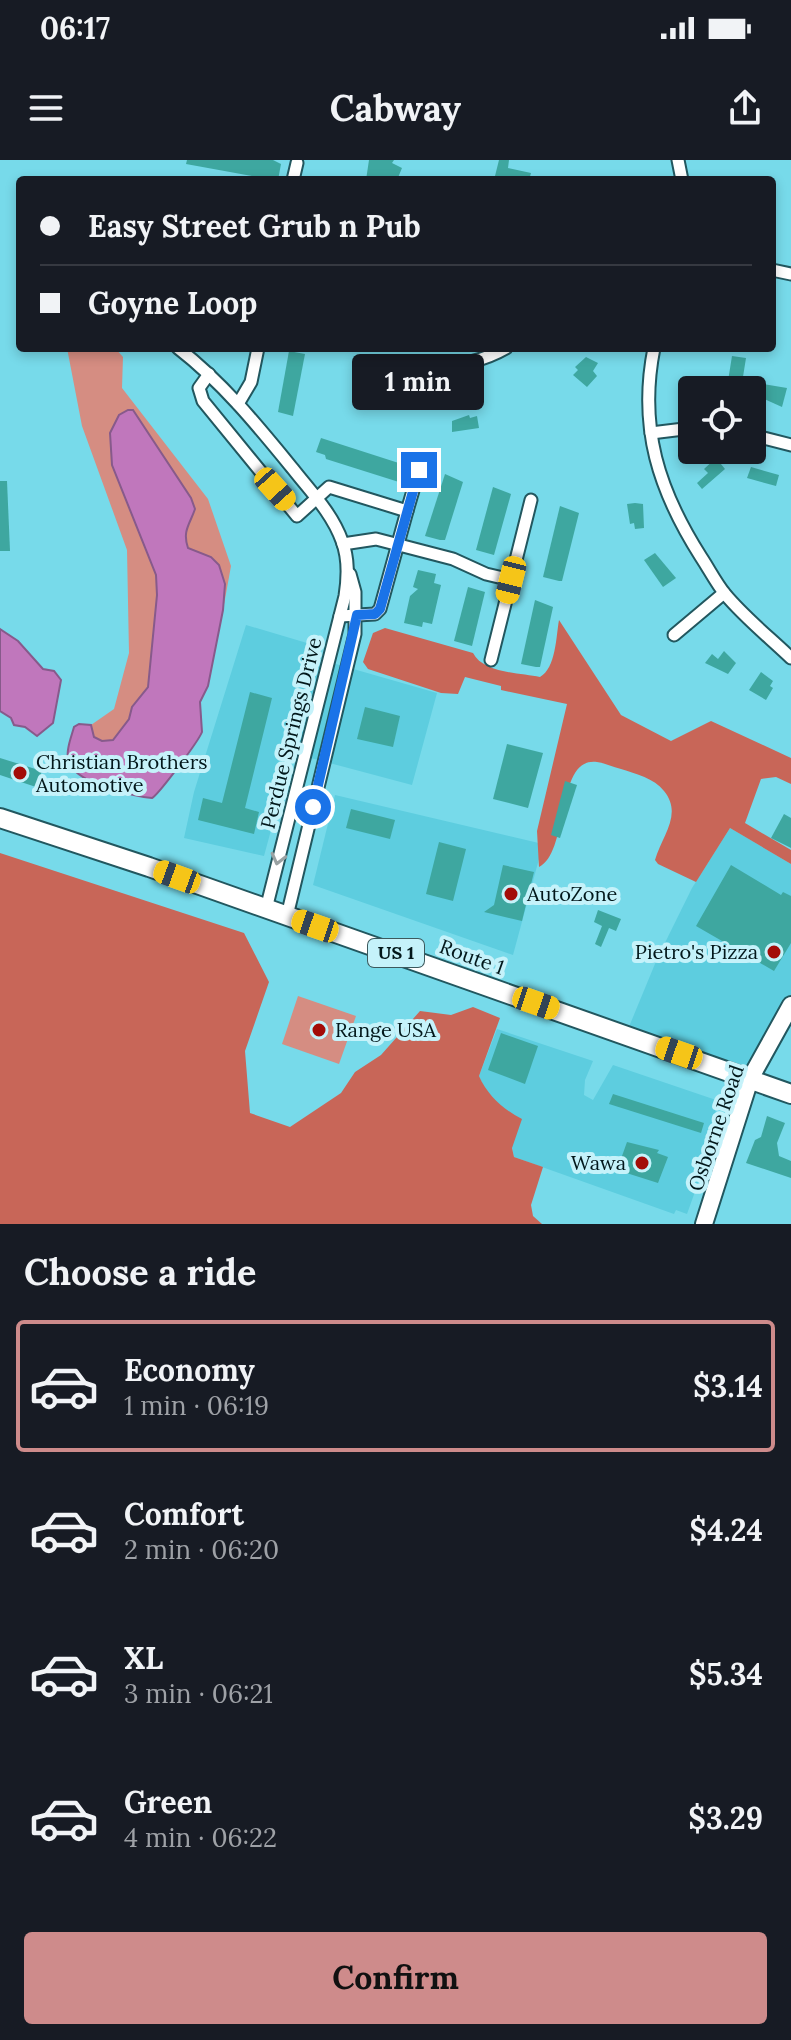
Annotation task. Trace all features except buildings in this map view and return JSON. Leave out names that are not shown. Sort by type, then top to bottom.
[{"type":"main road","name":"Route 1","points":[[0,818],[791,1094]]},
{"type":"street","points":[[294,176],[297,163]]},
{"type":"street","name":"Perdue Springs Drive","points":[[183,352],[238,404],[316,497],[343,544],[355,592],[357,615],[287,916]]},
{"type":"street","points":[[238,404],[251,382],[257,352]]},
{"type":"street","points":[[416,365],[448,367],[495,352]]},
{"type":"street","points":[[653,352],[650,369],[651,433],[657,470],[675,517],[724,593],[791,658]]},
{"type":"street","points":[[209,374],[199,388],[203,401],[297,516],[329,487],[407,511]]},
{"type":"street","points":[[651,433],[678,430]]},
{"type":"street","points":[[766,439],[791,445]]},
{"type":"street","points":[[340,616],[375,614],[380,609],[419,470]]},
{"type":"street","points":[[491,660],[531,500]]},
{"type":"street","points":[[343,544],[369,539],[453,559],[486,574],[511,580]]},
{"type":"street","name":"Perdue Springs Drive","points":[[266,909],[340,616],[347,566]]},
{"type":"street","points":[[674,635],[724,593]]},
{"type":"street","name":"Osborne Road","points":[[704,1224],[750,1079],[791,1005]]},
{"type":"shaded area","points":[[68,352],[119,352],[123,357],[122,388],[208,499],[231,566],[223,610],[225,584],[211,557],[188,548],[186,542],[187,528],[195,509],[156,575],[149,687],[132,707],[129,719],[113,740],[102,741],[94,737],[91,725],[114,709],[129,653],[127,550],[82,426]]},
{"type":"shaded area","points":[[133,410],[191,498],[195,509],[186,532],[188,548],[211,557],[219,565],[225,584],[208,686],[200,702],[202,732],[178,768],[152,798],[120,792],[84,778],[70,765],[68,756],[74,727],[91,725],[94,737],[102,741],[113,740],[148,687],[157,595],[156,575],[112,465],[110,433],[119,415]]},
{"type":"shaded area","points":[[559,620],[621,715],[671,741],[711,721],[791,758],[791,784],[776,777],[761,779],[745,823],[791,850],[791,864],[730,828],[696,882],[658,864],[655,860],[669,825],[672,808],[664,791],[650,780],[597,762],[584,764],[575,774],[568,789],[555,843],[549,858],[539,867],[537,831],[567,704],[501,690],[501,686],[465,677],[458,694],[441,693],[368,669],[363,662],[373,633],[385,628],[473,653],[478,660],[493,668],[540,677],[552,659]]},
{"type":"shaded area","points":[[246,625],[317,646],[315,658],[437,693],[412,785],[292,753],[264,856],[184,838],[194,792]]},
{"type":"shaded area","points":[[0,629],[18,641],[43,669],[54,671],[61,680],[53,723],[37,736],[25,727],[14,725],[11,718],[0,711]]},
{"type":"shaded area","points":[[335,795],[543,844],[513,955],[313,885]]},
{"type":"shaded area","points":[[730,828],[791,864],[791,1004],[750,1079],[626,1034],[657,959],[692,888]]},
{"type":"shaded area","points":[[0,853],[244,933],[269,982],[245,1051],[250,1113],[290,1127],[341,1093],[355,1072],[381,1055],[420,1011],[451,1015],[473,1007],[500,1018],[479,1076],[497,1101],[522,1119],[512,1148],[514,1157],[543,1167],[531,1205],[533,1216],[542,1224],[0,1224]]},
{"type":"shaded area","name":"Range USA","points":[[298,996],[356,1016],[339,1064],[282,1044]]},
{"type":"shaded area","points":[[497,1029],[593,1061],[585,1080],[584,1095],[593,1100],[613,1065],[719,1101],[715,1111],[722,1116],[687,1214],[676,1210],[674,1214],[514,1157],[505,1110],[486,1092],[479,1076]]},
{"type":"place","name":"Christian Brothers Automotive","points":[[20,773]]},
{"type":"place","name":"AutoZone","points":[[511,894]]},
{"type":"place","name":"Pietro's Pizza","points":[[774,952]]},
{"type":"place","name":"Range USA","points":[[319,1030]]},
{"type":"place","name":"Wawa","points":[[642,1163]]},
{"type":"route","points":[[313,807],[357,615],[375,614],[380,609],[419,470]]}]
